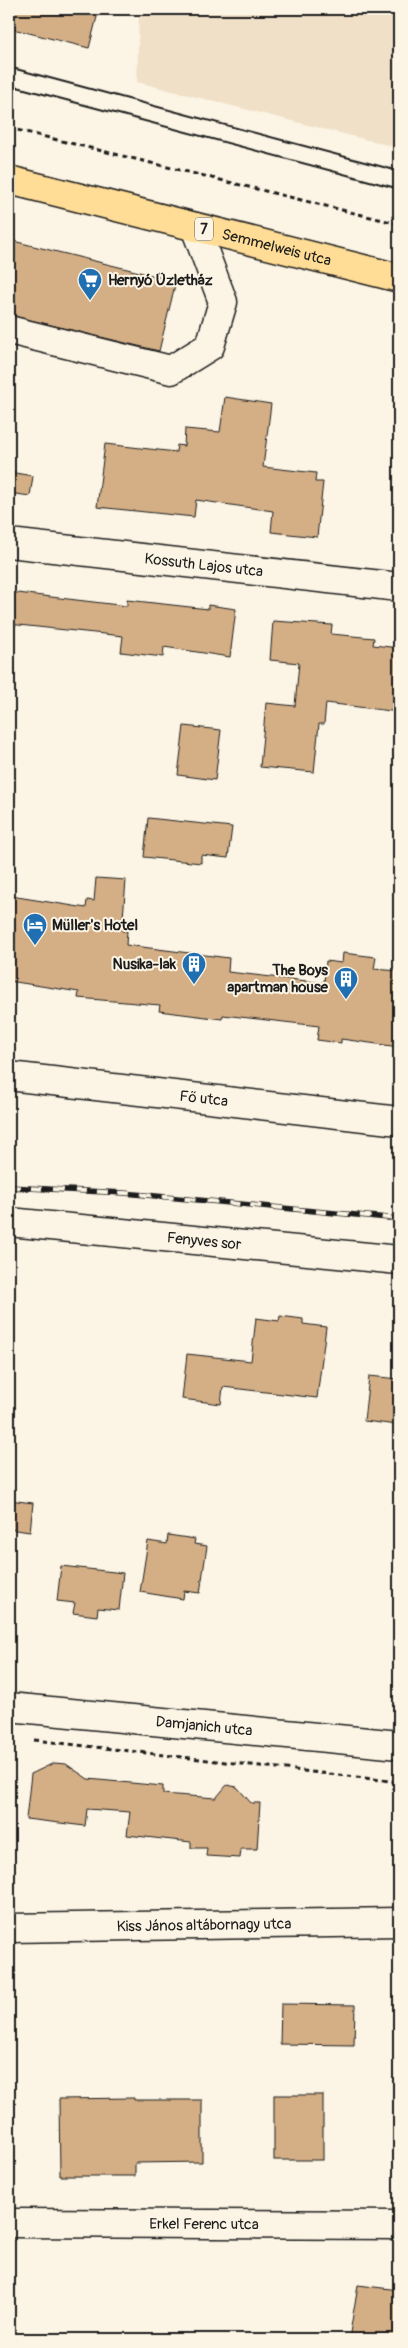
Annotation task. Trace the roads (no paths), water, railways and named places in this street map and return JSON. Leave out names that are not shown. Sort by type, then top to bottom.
[{"type":"main road","name":"Semmelweis utca","points":[[9,180],[399,278]]},
{"type":"street","points":[[9,330],[171,370],[210,346],[224,302],[196,227]]},
{"type":"street","name":"Kossuth Lajos utca","points":[[9,543],[399,586]]},
{"type":"street","name":"Fő utca","points":[[9,1076],[399,1121]]},
{"type":"street","name":"Fenyves sor","points":[[9,1222],[399,1260]]},
{"type":"street","name":"Damjanich utca","points":[[9,1707],[399,1744]]},
{"type":"street","name":"Kiss János altábornagy utca","points":[[9,1928],[399,1922]]},
{"type":"street","name":"Erkel Ferenc utca","points":[[9,2223],[399,2225]]},
{"type":"lane","points":[[9,76],[399,180]]},
{"type":"railway","points":[[9,1187],[124,1193],[399,1219]]},
{"type":"place","name":"Hernyó Üzletház","points":[[90,301]]},
{"type":"place","name":"Müller's Hotel","points":[[35,946]]},
{"type":"place","name":"Nusika-lak","points":[[194,985]]},
{"type":"place","name":"The Boys apartman house","points":[[346,1000]]}]
